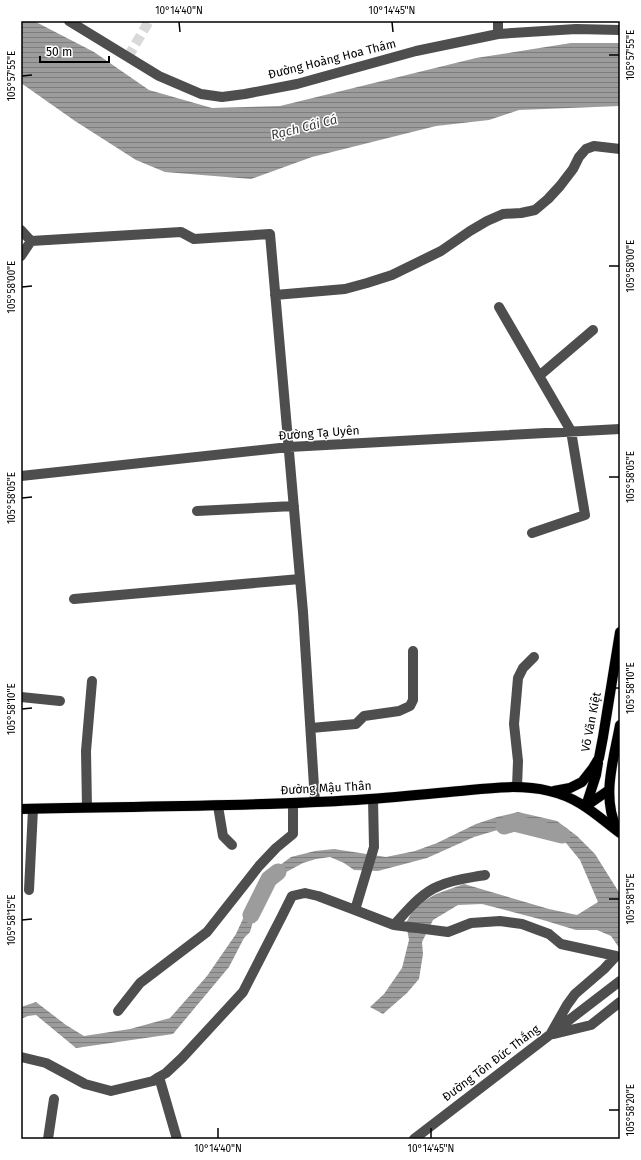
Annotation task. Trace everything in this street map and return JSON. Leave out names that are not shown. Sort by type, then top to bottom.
[{"type":"main road","name":"Võ Văn Kiệt","points":[[552,792],[570,788],[582,782],[599,758],[604,737],[620,632]]},
{"type":"main road","points":[[619,832],[612,820],[609,790],[616,756],[620,725]]},
{"type":"main road","points":[[586,806],[596,775],[599,758],[616,756]]},
{"type":"main road","name":"Đường Mậu Thân","points":[[21,809],[218,806],[293,803],[373,799],[501,787],[517,787],[552,792],[566,796],[586,806],[619,832]]},
{"type":"main road","points":[[586,806],[609,790]]},
{"type":"street","name":"Đường Hoàng Hoa Thám","points":[[69,21],[159,76],[201,94],[222,97],[297,84],[416,51],[498,34],[576,29],[620,30]]},
{"type":"street","points":[[498,21],[498,34]]},
{"type":"street","points":[[275,295],[345,289],[392,275],[442,251],[487,221],[503,214],[521,213],[535,210],[560,186],[586,149],[594,146],[620,149]]},
{"type":"street","points":[[21,230],[31,241]]},
{"type":"street","points":[[31,241],[182,232],[194,239],[270,234],[300,579],[315,802]]},
{"type":"street","points":[[21,256],[31,241]]},
{"type":"street","points":[[499,307],[571,431],[585,515],[532,532]]},
{"type":"street","points":[[539,376],[593,330]]},
{"type":"street","name":"Đường Tạ Uyên","points":[[21,476],[289,447],[620,429]]},
{"type":"street","points":[[197,511],[294,506]]},
{"type":"street","points":[[74,599],[300,579]]},
{"type":"street","points":[[311,728],[356,724],[364,716],[399,711],[410,706],[413,700],[413,651]]},
{"type":"street","points":[[517,787],[518,761],[514,724],[518,678],[523,668],[534,657]]},
{"type":"street","points":[[87,807],[86,751],[92,681]]},
{"type":"street","points":[[21,697],[60,701]]},
{"type":"street","points":[[355,910],[374,846],[373,799]]},
{"type":"street","points":[[118,1011],[140,983],[207,932],[258,866],[293,834],[293,803]]},
{"type":"street","points":[[218,806],[223,836],[232,845]]},
{"type":"street","points":[[30,890],[33,809]]},
{"type":"street","points":[[394,925],[418,900],[438,886],[456,880],[485,875]]},
{"type":"street","points":[[21,1057],[46,1063],[86,1084],[111,1090],[153,1081],[166,1073],[182,1058],[243,992],[292,896],[305,892],[394,925],[448,932],[471,923],[500,921],[522,924],[549,934],[561,944],[616,956],[604,969],[575,994],[550,1034]]},
{"type":"street","name":"Đường Tôn Đức Thắng","points":[[414,1139],[620,981]]},
{"type":"street","points":[[550,1034],[591,1025],[620,1002]]},
{"type":"street","points":[[159,1077],[177,1139]]},
{"type":"street","points":[[48,1139],[54,1099]]},
{"type":"water","name":"Rạch Cái Cá","points":[[21,21],[34,21],[94,52],[149,90],[212,108],[280,106],[476,58],[571,43],[620,43],[620,106],[519,110],[489,120],[436,126],[312,157],[251,179],[165,172],[136,160],[75,121],[21,83]]},
{"type":"water","points":[[518,812],[557,821],[577,836],[595,854],[620,894],[620,949],[611,936],[597,930],[576,930],[482,904],[458,905],[433,920],[422,942],[423,954],[419,979],[407,993],[383,1014],[370,1007],[384,994],[402,968],[409,940],[406,923],[415,906],[436,894],[464,884],[549,909],[577,915],[598,902],[580,860],[566,843],[531,825],[511,826],[474,837],[427,858],[378,871],[354,870],[344,863],[330,857],[303,863],[266,883],[261,894],[250,932],[244,938],[229,967],[173,1034],[76,1048],[36,1015],[21,1019],[21,1007],[36,1002],[66,1025],[84,1036],[130,1029],[170,1018],[207,976],[236,934],[261,879],[291,857],[315,851],[334,849],[386,857],[415,851],[437,843],[476,824]]},
{"type":"waterway","points":[[504,826],[514,823],[562,835]]},
{"type":"waterway","points":[[251,915],[269,879],[278,872]]},
{"type":"tunnel","points":[[128,57],[149,21]]}]
